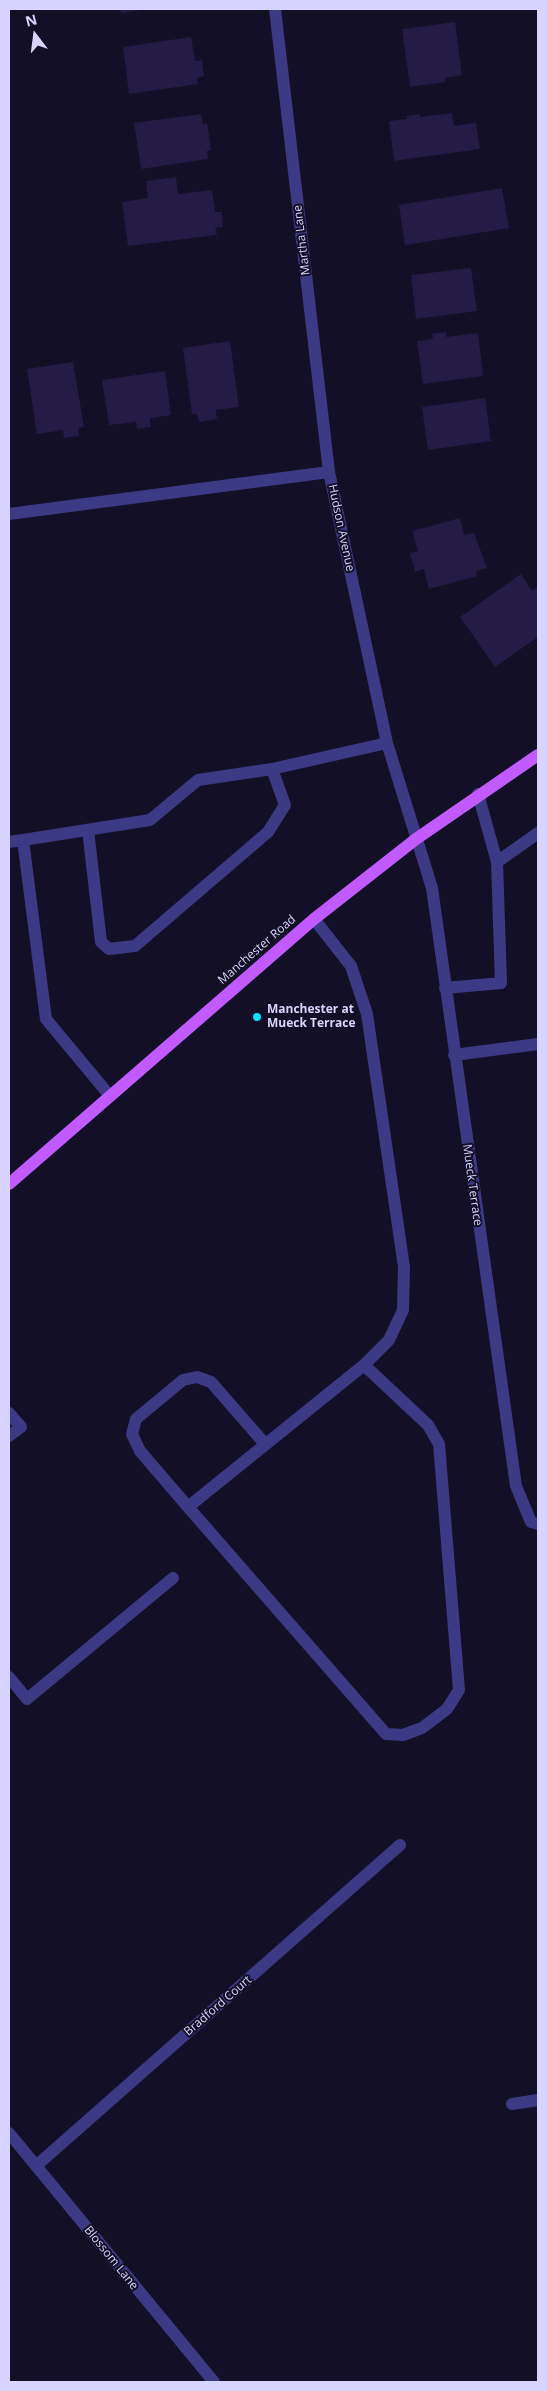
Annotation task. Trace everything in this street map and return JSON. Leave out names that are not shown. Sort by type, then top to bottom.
[{"type":"main road","name":"Manchester Road","points":[[9,1184],[314,919],[416,839],[538,754]]},
{"type":"street","name":"Martha Lane","points":[[275,9],[329,472]]},
{"type":"street","name":"Hudson Avenue","points":[[9,514],[329,472],[387,742],[416,839]]},
{"type":"street","points":[[9,842],[150,820],[198,780],[272,770],[387,742]]},
{"type":"street","points":[[88,830],[101,942],[109,949],[135,946],[268,832],[285,804],[272,770]]},
{"type":"street","points":[[445,988],[501,983],[497,862],[478,794]]},
{"type":"street","points":[[497,862],[538,833]]},
{"type":"street","name":"Mueck Terrace","points":[[416,839],[432,888],[516,1486],[531,1522],[538,1524]]},
{"type":"street","points":[[23,840],[46,1018],[110,1096]]},
{"type":"street","points":[[188,1507],[364,1365],[389,1340],[403,1310],[404,1267],[367,1014],[350,966],[314,919]]},
{"type":"street","points":[[454,1055],[538,1044]]},
{"type":"street","points":[[265,1444],[211,1382],[197,1378],[183,1380],[136,1419],[132,1434],[140,1451],[386,1734],[403,1735],[422,1728],[448,1709],[459,1690],[439,1444],[428,1426],[364,1365]]},
{"type":"street","points":[[9,1414],[21,1427],[9,1436]]},
{"type":"street","points":[[9,1677],[27,1698],[173,1578]]},
{"type":"street","name":"Bradford Court","points":[[36,2166],[400,1845]]},
{"type":"street","points":[[512,2104],[538,2100]]},
{"type":"street","name":"Blossom Lane","points":[[9,2133],[214,2382]]},
{"type":"building","points":[[120,9],[143,9],[143,10],[121,13]]},
{"type":"building","points":[[455,22],[462,75],[445,78],[445,82],[410,87],[402,29]]},
{"type":"building","points":[[191,37],[195,61],[202,60],[204,76],[197,78],[198,84],[129,94],[123,47]]},
{"type":"building","points":[[452,113],[454,126],[476,123],[480,149],[394,161],[389,121],[407,119],[406,116],[420,114],[420,117]]},
{"type":"building","points":[[201,114],[203,124],[207,123],[211,150],[207,151],[208,159],[141,169],[134,123]]},
{"type":"building","points":[[176,177],[178,194],[212,190],[215,212],[222,212],[223,227],[215,228],[217,235],[128,246],[122,202],[148,198],[146,181]]},
{"type":"building","points":[[502,188],[509,228],[405,245],[399,205]]},
{"type":"building","points":[[471,268],[477,311],[416,319],[411,275]]},
{"type":"building","points":[[446,332],[446,337],[478,333],[483,376],[423,384],[417,341],[433,339],[432,334]]},
{"type":"building","points":[[230,341],[239,407],[216,410],[217,419],[199,422],[197,414],[192,414],[183,348]]},
{"type":"building","points":[[73,362],[84,427],[78,428],[79,436],[64,438],[63,430],[37,434],[27,369]]},
{"type":"building","points":[[165,371],[171,415],[150,418],[151,427],[137,429],[136,422],[109,425],[102,380]]},
{"type":"building","points":[[485,398],[491,441],[428,450],[422,407]]},
{"type":"building","points":[[460,518],[464,535],[474,533],[487,568],[476,571],[477,576],[429,589],[424,569],[415,572],[410,553],[418,551],[412,531]]},
{"type":"building","points":[[521,574],[532,591],[538,587],[538,637],[495,667],[460,617]]},
{"type":"place","name":"Manchester at Mueck Terrace","points":[[257,1017]]}]
